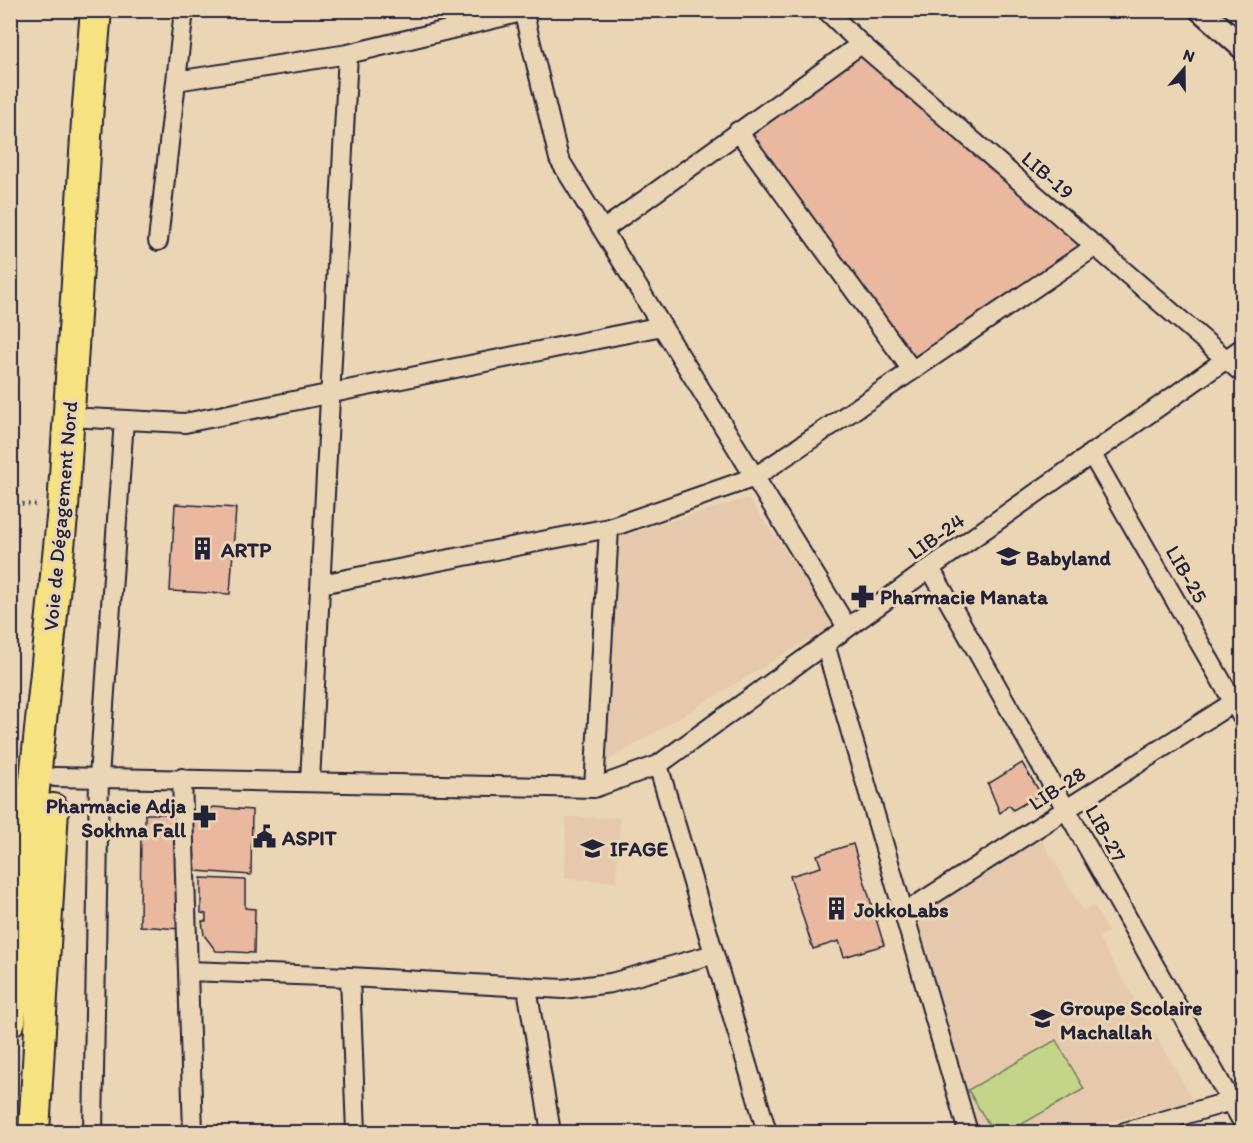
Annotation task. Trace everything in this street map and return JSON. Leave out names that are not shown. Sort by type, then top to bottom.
[{"type":"highway","name":"Voie de Dégagement Nord","points":[[10,1021],[63,508],[96,10]]},
{"type":"highway","points":[[34,1132],[58,737],[49,645]]},
{"type":"street","points":[[158,241],[184,10]]},
{"type":"street","name":"LIB-19","points":[[826,10],[861,44],[1242,373]]},
{"type":"street","points":[[1201,10],[1242,47]]},
{"type":"street","points":[[176,81],[348,54],[525,11],[559,159],[847,627]]},
{"type":"street","points":[[603,230],[861,44]]},
{"type":"street","points":[[310,781],[348,54]]},
{"type":"street","points":[[738,131],[912,370]]},
{"type":"street","points":[[321,584],[609,528],[755,477],[1096,246]]},
{"type":"street","points":[[68,417],[184,423],[662,326]]},
{"type":"street","name":"LIB-24","points":[[594,789],[658,765],[847,627],[1242,348]]},
{"type":"street","points":[[93,1132],[99,777],[124,420]]},
{"type":"street","name":"LIB-25","points":[[1091,453],[1240,704]]},
{"type":"street","points":[[55,777],[182,778],[594,789],[609,528]]},
{"type":"street","name":"LIB-27","points":[[930,568],[1242,1121]]},
{"type":"street","points":[[825,644],[968,1132]]},
{"type":"street","name":"LIB-28","points":[[904,913],[1066,809],[1240,704]]},
{"type":"street","points":[[658,765],[767,1132]]},
{"type":"street","points":[[182,778],[193,1132]]},
{"type":"street","points":[[189,971],[564,989],[611,983],[714,954]]},
{"type":"street","points":[[350,977],[356,1132]]},
{"type":"street","points":[[527,988],[551,1132]]},
{"type":"street","points":[[1125,1132],[1231,1101]]},
{"type":"shaded area","points":[[748,498],[836,623],[604,763],[617,537]]},
{"type":"shaded area","name":"IFAGE","points":[[566,817],[620,818],[616,882],[565,878]]},
{"type":"shaded area","name":"Groupe Scolaire Machallah","points":[[1042,840],[1083,911],[1094,905],[1108,932],[1098,937],[1194,1101],[1066,1132],[973,1132],[907,915]]},
{"type":"green space","points":[[1056,1040],[1084,1089],[1008,1132],[993,1132],[968,1090]]},
{"type":"building","points":[[861,44],[1096,246],[912,370],[738,131]]},
{"type":"building","name":"ARTP","points":[[175,504],[236,508],[230,594],[170,591]]},
{"type":"building","points":[[1022,763],[1041,794],[1013,810],[1009,805],[1000,813],[988,784]]},
{"type":"building","points":[[213,807],[252,810],[251,875],[196,871],[191,818]]},
{"type":"building","points":[[145,814],[175,814],[179,929],[140,926],[141,827],[145,827]]},
{"type":"building","name":"JokkoLabs","points":[[853,844],[884,945],[844,957],[839,941],[813,949],[790,876],[821,867],[817,855]]},
{"type":"building","points":[[201,878],[245,880],[245,908],[255,909],[254,953],[216,951],[204,935],[202,921],[206,921],[206,914],[201,913]]},
{"type":"place","name":"ARTP","points":[[203,549]]},
{"type":"place","name":"Babyland","points":[[1008,557]]},
{"type":"place","name":"Pharmacie Manata","points":[[862,596]]},
{"type":"place","name":"Pharmacie Adja Sokhna Fall","points":[[204,817]]},
{"type":"place","name":"ASPIT","points":[[264,837]]},
{"type":"place","name":"IFAGE","points":[[592,848]]},
{"type":"place","name":"JokkoLabs","points":[[836,909]]},
{"type":"place","name":"Groupe Scolaire Machallah","points":[[1042,1019]]}]
